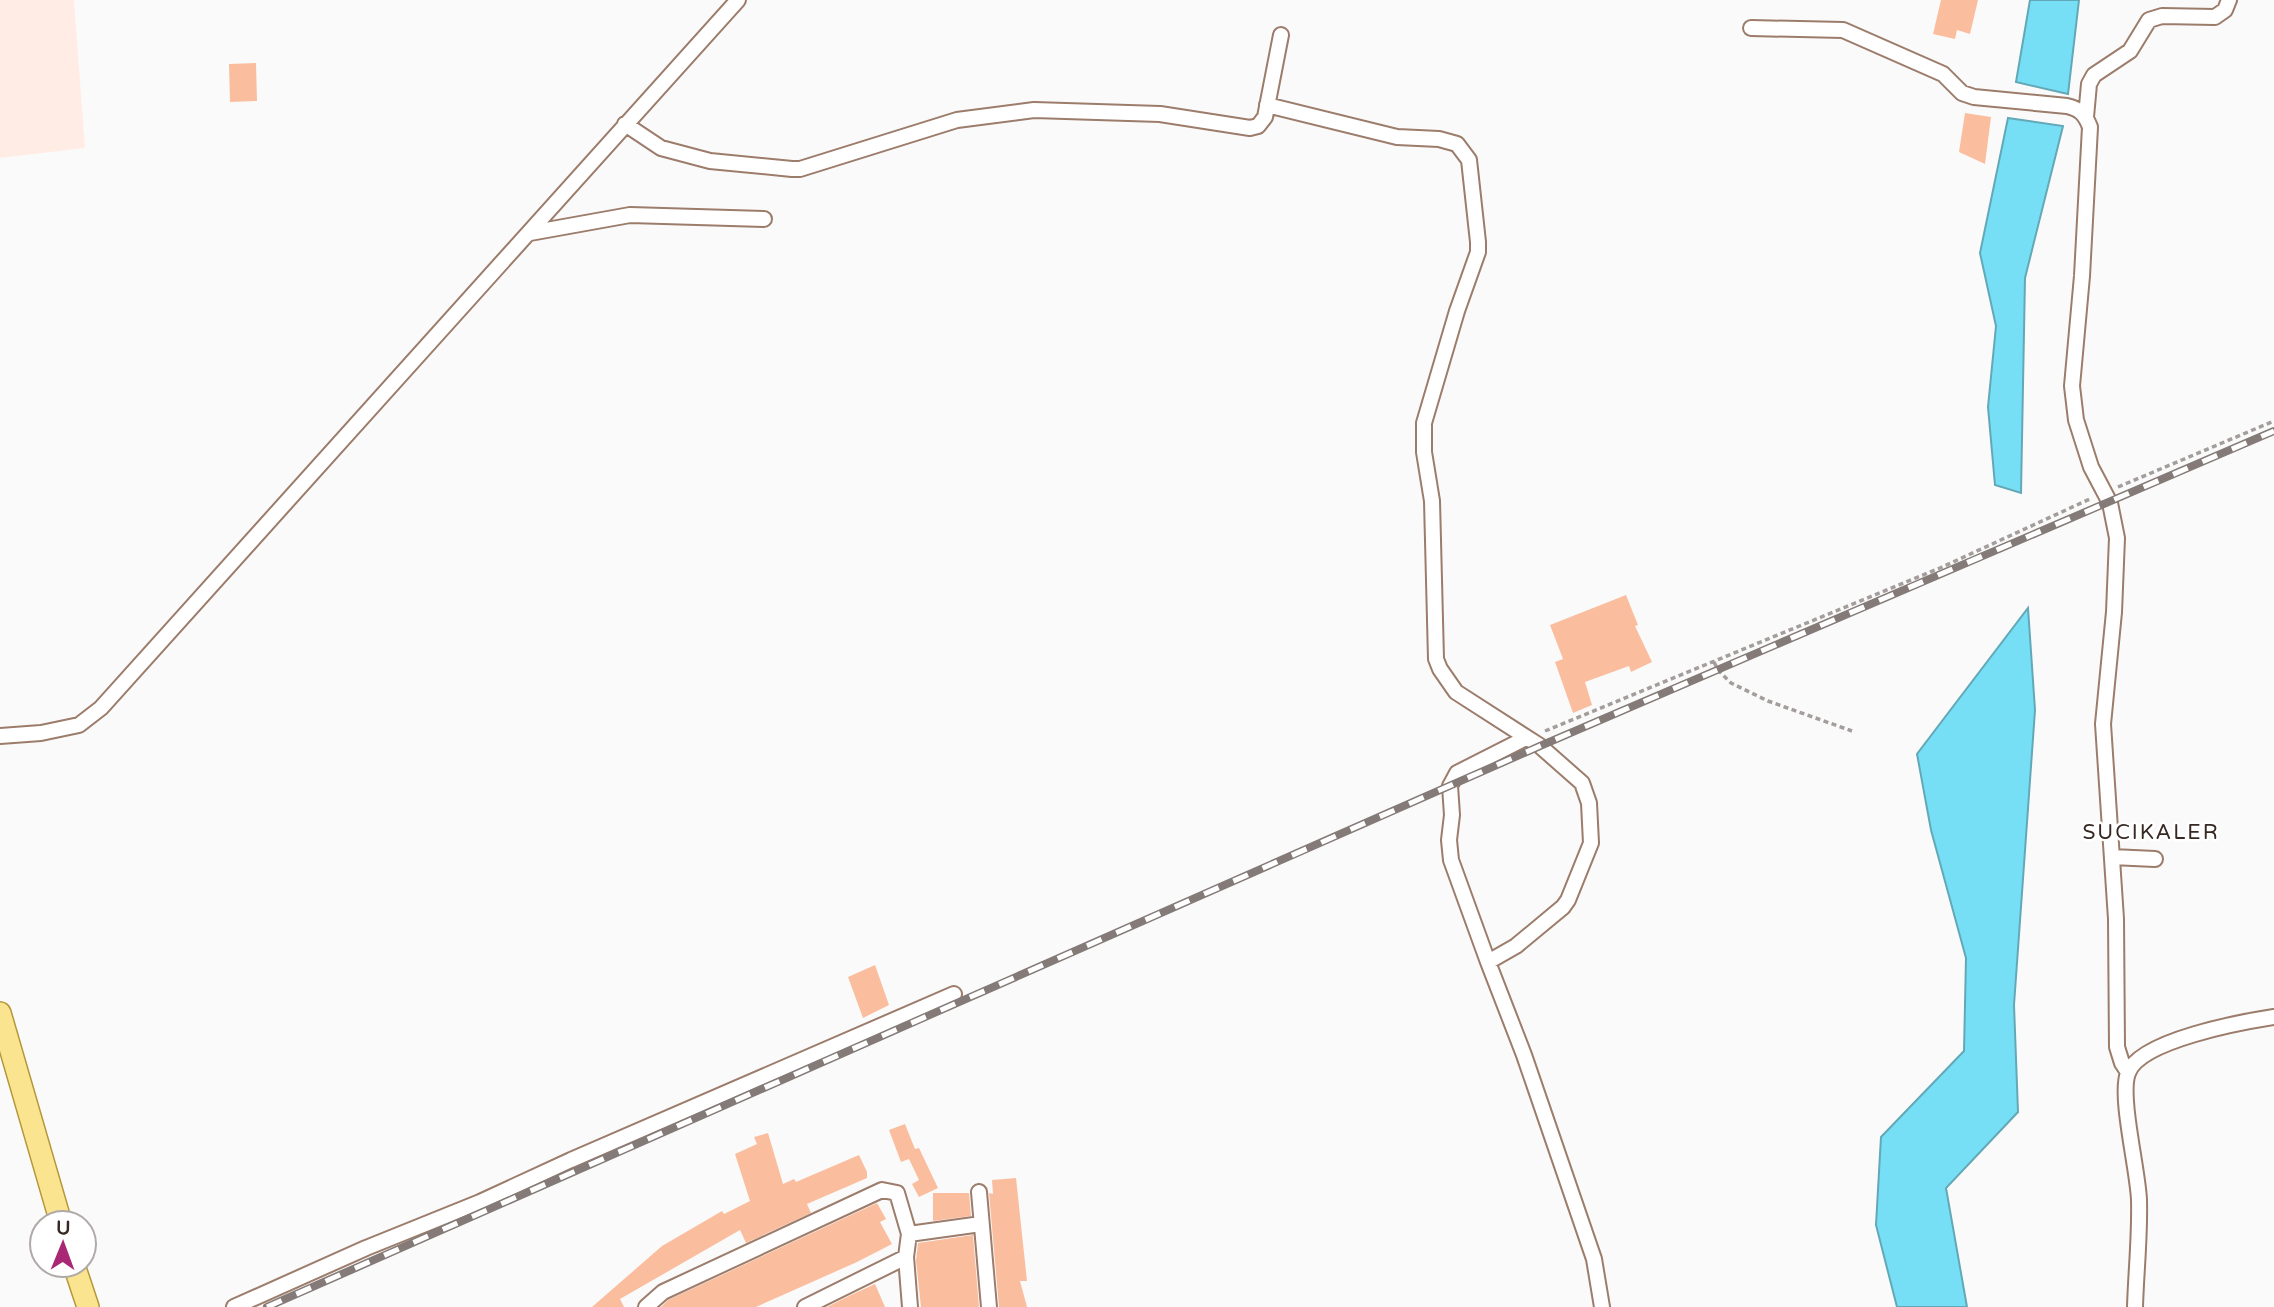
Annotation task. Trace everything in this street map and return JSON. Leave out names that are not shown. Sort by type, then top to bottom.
[{"type":"main road","points":[[0,1013],[57,1209]]},
{"type":"main road","points":[[79,1279],[88,1307]]},
{"type":"street","points":[[0,736],[40,733],[79,725],[101,708],[738,0]]},
{"type":"street","points":[[2086,117],[2089,84],[2094,75],[2130,51],[2149,20],[2162,16],[2215,17],[2225,10],[2229,0]]},
{"type":"street","points":[[1751,28],[1843,30],[1943,74],[1962,93],[1974,97],[2067,106],[2078,109],[2086,117],[2090,127],[2082,276],[2072,386],[2076,420],[2091,467],[2110,503],[2117,538],[2118,554],[2103,724],[2116,919],[2117,1047],[2128,1072]]},
{"type":"street","points":[[625,124],[661,148],[710,161],[792,169],[800,169],[957,120],[1034,110],[1160,114],[1251,128],[1264,122],[1281,36]]},
{"type":"street","points":[[1266,105],[1397,137],[1439,139],[1457,144],[1469,160],[1478,252],[1457,311],[1424,423],[1424,452],[1432,500],[1436,659],[1456,692],[1511,725],[1582,783],[1589,803],[1591,843],[1563,907],[1516,946],[1488,962]]},
{"type":"street","points":[[530,233],[630,215],[764,219]]},
{"type":"street","points":[[1526,738],[1457,773],[1450,786],[1452,815],[1448,840],[1451,860],[1524,1055],[1592,1254],[1602,1307]]},
{"type":"street","points":[[2112,857],[2155,859]]},
{"type":"street","points":[[234,1307],[954,994]]},
{"type":"street","points":[[2135,1307],[2139,1202],[2126,1095],[2128,1072],[2140,1059],[2165,1044],[2206,1031],[2274,1017]]},
{"type":"street","points":[[646,1307],[663,1292],[882,1190],[897,1193],[909,1234],[906,1257],[910,1307]]},
{"type":"street","points":[[979,1192],[989,1307]]},
{"type":"street","points":[[909,1234],[981,1224]]},
{"type":"street","points":[[805,1307],[906,1257]]},
{"type":"path","points":[[1526,738],[1940,568],[2104,492],[2274,421]]},
{"type":"path","points":[[1714,662],[1731,683],[1768,701],[1852,731]]},
{"type":"shaded area","points":[[0,0],[74,0],[85,148],[0,158]]},
{"type":"water","points":[[2030,0],[2079,0],[2068,94],[2016,82]]},
{"type":"water","points":[[2008,118],[2063,126],[2025,278],[2021,493],[1995,485],[1988,407],[1996,326],[1980,253]]},
{"type":"water","points":[[2028,608],[2035,710],[2014,1005],[2018,1112],[1946,1188],[1967,1307],[1897,1307],[1876,1225],[1881,1137],[1964,1051],[1966,958],[1931,830],[1917,754]]},
{"type":"building","points":[[1941,0],[1978,0],[1970,34],[1957,30],[1955,39],[1933,34]]},
{"type":"building","points":[[256,63],[257,101],[230,102],[229,64]]},
{"type":"building","points":[[1965,113],[1991,117],[1985,164],[1959,152]]},
{"type":"building","points":[[1626,595],[1638,625],[1635,626],[1652,662],[1631,672],[1629,666],[1585,682],[1592,705],[1573,713],[1555,662],[1563,659],[1550,625]]},
{"type":"building","points":[[875,965],[889,1005],[863,1018],[848,977]]},
{"type":"building","points":[[905,1124],[915,1149],[919,1148],[938,1188],[919,1197],[912,1184],[919,1180],[909,1159],[901,1162],[889,1130]]},
{"type":"building","points":[[768,1133],[783,1184],[794,1179],[796,1182],[859,1155],[867,1178],[807,1204],[811,1213],[746,1243],[740,1230],[620,1299],[624,1307],[592,1307],[662,1246],[722,1211],[724,1214],[750,1201],[735,1154],[757,1144],[754,1137]]},
{"type":"building","points":[[1016,1178],[1027,1281],[1020,1281],[1027,1307],[999,1307],[989,1193],[993,1194],[992,1180]]},
{"type":"building","points":[[933,1193],[969,1193],[971,1216],[933,1221]]},
{"type":"building","points":[[877,1203],[886,1219],[880,1222],[892,1244],[857,1262],[756,1307],[661,1307],[668,1300]]},
{"type":"building","points":[[973,1235],[979,1307],[921,1307],[916,1261],[918,1243]]},
{"type":"building","points":[[875,1284],[885,1307],[827,1307],[851,1295]]},
{"type":"railway","points":[[267,1307],[1540,746],[2274,431]]},
{"type":"district","name":"SUCIKALER","points":[[2151,832]]}]
